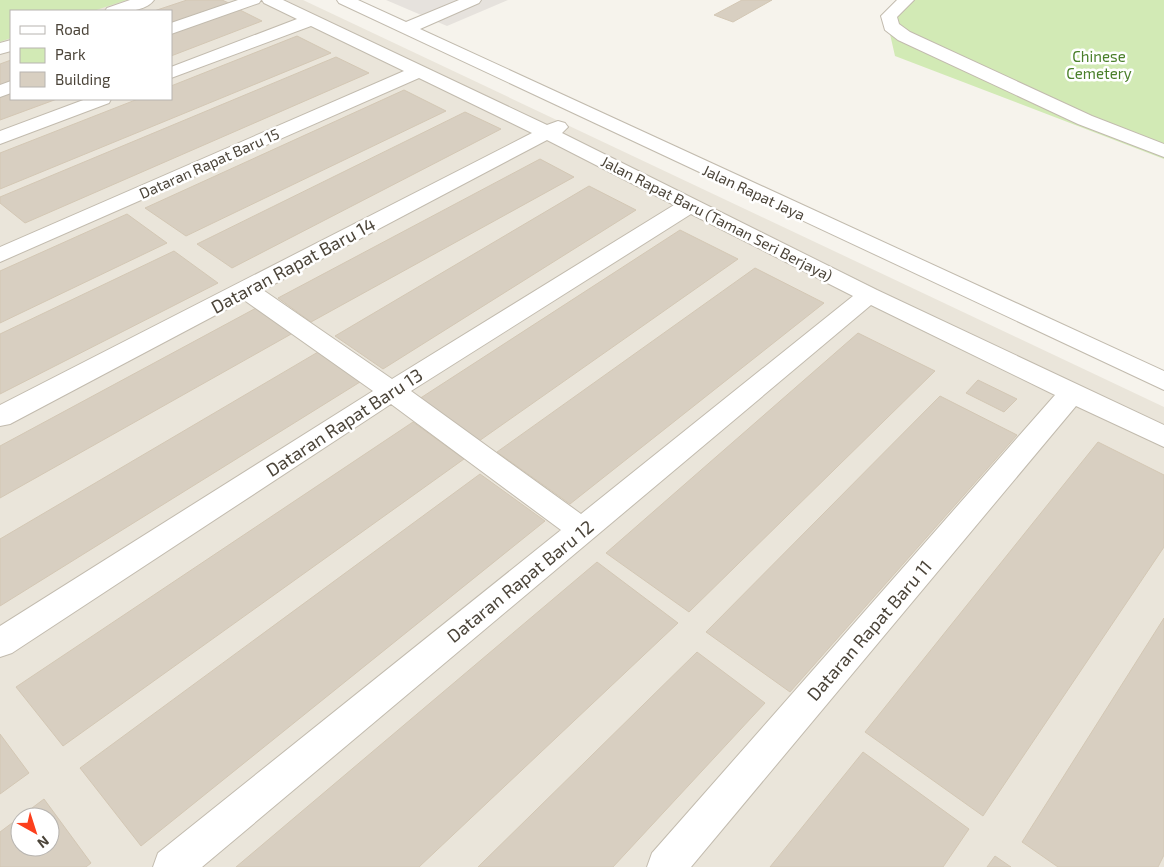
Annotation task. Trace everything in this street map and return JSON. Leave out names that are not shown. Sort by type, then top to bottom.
[{"type":"street","points":[[116,10],[146,0]]},
{"type":"street","points":[[172,30],[253,0]]},
{"type":"street","name":"Jalan Rapat Baru (Taman Seri Berjaya)","points":[[270,0],[417,72],[546,132],[869,295],[1164,437]]},
{"type":"street","name":"Jalan Rapat Jaya","points":[[345,0],[585,114],[1164,381]]},
{"type":"street","points":[[407,28],[473,0]]},
{"type":"street","points":[[906,0],[889,16],[891,26],[904,36],[1085,120],[1164,151]]},
{"type":"street","points":[[172,73],[311,20]]},
{"type":"street","name":"Dataran Rapat Baru 15","points":[[0,255],[417,72]]},
{"type":"street","points":[[0,138],[99,100]]},
{"type":"street","name":"Dataran Rapat Baru 14","points":[[0,417],[546,132],[585,114]]},
{"type":"street","name":"Dataran Rapat Baru 13","points":[[0,643],[392,391],[691,204]]},
{"type":"street","points":[[246,290],[392,391],[582,530]]},
{"type":"street","name":"Dataran Rapat Baru 12","points":[[172,867],[869,295]]},
{"type":"street","name":"Dataran Rapat Baru 11","points":[[666,867],[1072,393]]},
{"type":"shaded area","points":[[0,0],[303,0],[1164,407],[1164,867],[0,867]]},
{"type":"shaded area","points":[[386,0],[508,0],[447,26]]},
{"type":"green space","points":[[0,0],[127,0],[96,10],[10,10],[10,38],[0,42]]},
{"type":"green space","name":"Chinese Cemetery","points":[[909,0],[1164,0],[1164,159],[895,56],[885,12]]},
{"type":"building","points":[[187,0],[222,0],[231,4],[172,26],[172,10],[157,10]]},
{"type":"building","points":[[742,0],[772,0],[733,22],[714,15]]},
{"type":"building","points":[[238,9],[262,21],[172,56],[172,34]]},
{"type":"building","points":[[297,36],[331,53],[0,189],[0,153],[135,100],[172,100],[172,86]]},
{"type":"building","points":[[336,57],[369,73],[25,223],[0,203],[0,197]]},
{"type":"building","points":[[10,60],[10,82],[0,86],[0,64]]},
{"type":"building","points":[[404,90],[446,111],[186,236],[145,208]]},
{"type":"building","points":[[10,92],[10,100],[54,100],[0,120],[0,96]]},
{"type":"building","points":[[465,112],[501,129],[232,268],[197,244]]},
{"type":"building","points":[[540,159],[574,177],[311,322],[278,298]]},
{"type":"building","points":[[589,186],[636,210],[383,369],[335,336]]},
{"type":"building","points":[[127,214],[167,243],[0,323],[0,271]]},
{"type":"building","points":[[680,230],[738,259],[479,441],[419,399]]},
{"type":"building","points":[[174,251],[218,283],[0,394],[0,334]]},
{"type":"building","points":[[755,268],[824,303],[570,504],[497,452]]},
{"type":"building","points":[[258,307],[293,333],[0,498],[0,446]]},
{"type":"building","points":[[858,333],[935,371],[689,612],[606,553]]},
{"type":"building","points":[[318,352],[360,382],[0,606],[0,539]]},
{"type":"building","points":[[978,380],[1017,399],[1004,412],[966,393]]},
{"type":"building","points":[[940,396],[1017,435],[790,692],[706,632]]},
{"type":"building","points":[[413,422],[464,459],[63,746],[16,687]]},
{"type":"building","points":[[1098,442],[1164,475],[1164,547],[983,816],[865,732]]},
{"type":"building","points":[[480,474],[545,521],[141,846],[80,768]]},
{"type":"building","points":[[597,562],[678,623],[419,867],[236,867]]},
{"type":"building","points":[[1164,618],[1164,855],[1158,867],[1058,867],[1022,842]]},
{"type":"building","points":[[697,652],[765,703],[613,867],[478,867]]},
{"type":"building","points":[[0,734],[29,773],[0,794]]},
{"type":"building","points":[[863,752],[969,829],[943,867],[770,867]]},
{"type":"building","points":[[44,799],[50,807],[33,807]]},
{"type":"building","points":[[60,821],[91,863],[86,867],[0,867],[0,832],[10,824],[10,857],[60,857]]},
{"type":"building","points":[[995,856],[1011,867],[987,867]]}]
